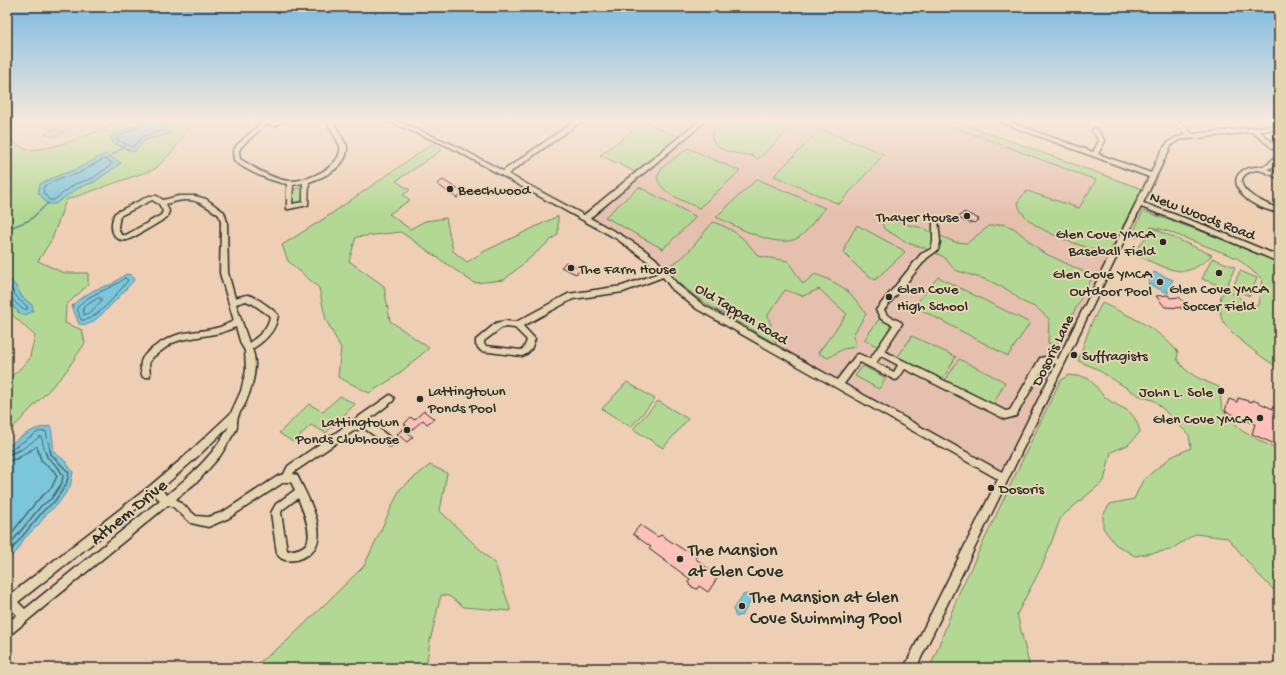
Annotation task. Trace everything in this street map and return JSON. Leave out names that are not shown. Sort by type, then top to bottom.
[{"type":"street","points":[[236,152],[237,160],[276,179],[290,183],[306,180],[330,170],[338,164],[343,152]]},
{"type":"street","name":"Old Tappan Road","points":[[462,152],[584,218],[639,250],[653,261],[680,292],[700,307],[1004,478]]},
{"type":"street","points":[[503,174],[535,152]]},
{"type":"street","points":[[584,218],[665,152]]},
{"type":"street","points":[[1085,152],[1153,176]]},
{"type":"street","points":[[1094,155],[1096,152]]},
{"type":"street","name":"Dosoris Lane","points":[[910,668],[1165,152]]},
{"type":"street","points":[[1279,156],[1271,166],[1245,172],[1240,177],[1240,187],[1253,200],[1279,212]]},
{"type":"street","points":[[1262,169],[1279,176]]},
{"type":"street","points":[[290,183],[289,206],[306,204],[306,180]]},
{"type":"street","points":[[151,198],[155,198],[162,203],[166,211],[164,216],[127,238],[117,236],[114,221],[117,215],[151,198]]},
{"type":"street","name":"Athem Drive","points":[[24,616],[9,603],[154,489],[188,460],[233,417],[240,404],[248,382],[250,362],[248,348],[245,344],[238,323],[224,273],[224,222],[222,214],[204,201],[195,198],[179,198],[162,203]]},
{"type":"street","name":"New Woods Road","points":[[1139,204],[1207,229],[1279,259]]},
{"type":"street","points":[[871,364],[898,324],[884,317],[880,310],[924,256],[934,250],[937,238],[935,226],[936,221]]},
{"type":"street","points":[[517,326],[531,338],[527,350],[522,353],[484,349],[480,345],[480,340],[499,325],[505,324],[517,326],[571,296],[623,289],[664,274]]},
{"type":"street","points":[[232,302],[247,298],[256,302],[274,315],[274,320],[265,336],[248,348]]},
{"type":"street","points":[[146,375],[145,362],[150,355],[169,341],[180,337],[220,330],[238,323]]},
{"type":"street","points":[[879,352],[1004,415],[1013,413],[1043,360],[1050,359],[1061,363]]},
{"type":"street","points":[[838,385],[858,357],[896,377],[903,365]]},
{"type":"street","points":[[287,477],[291,469],[390,399]]},
{"type":"street","name":"Athem Drive","points":[[7,630],[196,477],[217,453],[233,427],[233,417]]},
{"type":"street","points":[[353,426],[367,425],[389,442]]},
{"type":"street","points":[[154,489],[167,501],[174,502],[194,520],[208,522],[226,515],[281,479],[287,477],[294,478],[300,491],[314,529],[314,540],[309,548],[298,554],[287,556],[282,553],[276,513],[279,507],[300,491]]},
{"type":"shaded area","name":"Glen Cove High School","points":[[666,152],[1039,152],[1142,189],[1002,474],[701,305],[678,288],[644,250],[587,218]]},
{"type":"green space","points":[[7,152],[172,152],[155,169],[66,200],[52,239],[38,261],[64,273],[88,273],[88,285],[66,305],[65,323],[82,330],[85,343],[64,374],[7,434],[7,381],[29,360],[35,336],[7,310],[7,299],[19,313],[32,305],[22,297],[15,285],[7,277]],"holes":[[[90,163],[121,163],[94,182],[78,188],[68,195],[59,175]]]},
{"type":"green space","points":[[421,152],[440,152],[396,181],[410,190],[403,195],[410,200],[389,214],[410,229],[425,221],[446,218],[453,251],[467,262],[485,251],[558,216],[558,234],[504,280],[474,283],[401,232],[356,237],[349,261],[384,286],[390,321],[429,348],[395,377],[369,393],[338,377],[341,348],[326,320],[319,288],[288,261],[282,245],[325,218]]},
{"type":"green space","points":[[605,152],[661,152],[635,172],[600,155]]},
{"type":"green space","points":[[683,152],[696,152],[740,171],[699,208],[680,200],[663,188],[657,177],[663,167]]},
{"type":"green space","points":[[730,152],[766,152],[758,159],[751,156],[753,155]]},
{"type":"green space","points":[[798,152],[878,152],[884,154],[839,204],[774,176]]},
{"type":"green space","points":[[1020,152],[1039,152],[1142,189],[1111,251],[1103,253],[1066,240],[1039,227],[1028,219],[1021,211],[1018,201],[1027,191],[1079,208],[1096,180]]},
{"type":"green space","points":[[757,179],[825,208],[802,235],[789,241],[768,239],[745,231],[716,217]]},
{"type":"green space","points":[[639,187],[695,216],[695,218],[663,249],[605,217]]},
{"type":"green space","points":[[302,188],[303,201],[296,204],[293,202],[293,190]]},
{"type":"green space","points":[[1143,211],[1209,234],[1279,263],[1279,368],[1238,338],[1224,323],[1221,317],[1221,295],[1225,293],[1233,293],[1248,306],[1258,305],[1262,279],[1237,258],[1164,230],[1151,227],[1143,236],[1135,237],[1132,235]]},
{"type":"green space","points":[[887,218],[919,227],[955,242],[967,243],[989,226],[1003,224],[1014,228],[1042,252],[1093,276],[1058,342],[1054,345],[1048,343],[1049,319],[1037,308],[1023,302],[1008,290],[990,281],[955,270],[944,257],[922,247],[910,244],[884,229],[882,223]]},
{"type":"green space","points":[[713,222],[733,231],[748,244],[758,256],[788,261],[803,284],[815,274],[832,281],[850,293],[866,314],[853,335],[856,347],[843,349],[828,358],[818,353],[847,314],[819,289],[803,296],[785,290],[768,315],[776,344],[705,303],[682,286],[664,266],[678,261],[685,255]]},
{"type":"green space","points":[[857,225],[905,252],[875,280],[860,269],[844,253],[846,244]]},
{"type":"green space","name":"Glen Cove YMCA Baseball Field","points":[[1152,229],[1212,255],[1196,267],[1184,271],[1178,271],[1133,254]]},
{"type":"green space","name":"Glen Cove YMCA Soccer Field","points":[[1212,258],[1235,267],[1226,288],[1202,279]]},
{"type":"green space","points":[[1240,271],[1257,278],[1250,296],[1232,289]]},
{"type":"green space","points":[[938,277],[1030,323],[1008,356],[914,306]]},
{"type":"green space","points":[[1102,303],[1143,323],[1162,336],[1178,352],[1177,359],[1185,369],[1195,376],[1219,387],[1222,409],[1242,431],[1279,451],[1279,595],[1257,573],[1228,538],[1195,534],[1170,550],[1135,556],[1115,544],[1103,528],[1103,515],[1110,504],[1134,499],[1143,480],[1171,457],[1191,448],[1189,435],[1155,401],[1138,395],[1095,368],[1078,361],[1091,324]]},
{"type":"green space","points":[[879,319],[894,326],[879,347],[864,340]]},
{"type":"green space","points":[[912,336],[956,357],[941,381],[897,358]]},
{"type":"green space","points":[[959,359],[1005,382],[992,407],[944,382]]},
{"type":"green space","points":[[863,366],[886,378],[879,389],[855,376]]},
{"type":"green space","points":[[1069,375],[1085,377],[1090,380],[1110,401],[1126,410],[1134,417],[1140,432],[1128,445],[1111,452],[1104,481],[1061,517],[1043,564],[1017,614],[1030,668],[930,668],[959,593],[1060,381]]},
{"type":"green space","points":[[627,382],[655,399],[631,427],[602,409]]},
{"type":"green space","points":[[340,396],[355,404],[326,433],[311,425],[293,442],[279,433],[309,404],[323,412]]},
{"type":"green space","points":[[658,401],[688,419],[663,448],[633,429]]},
{"type":"green space","points":[[430,465],[447,473],[440,511],[495,564],[511,611],[464,607],[449,596],[441,595],[430,641],[427,661],[424,668],[252,668],[287,641],[364,566],[400,489]]},
{"type":"water","points":[[105,154],[121,163],[94,182],[78,188],[55,204],[47,204],[38,192],[40,184],[59,175],[75,170]]},
{"type":"water","name":"Glen Cove YMCA Outdoor Pool","points":[[1154,272],[1173,280],[1167,290],[1169,292],[1168,293],[1148,284]]},
{"type":"water","points":[[126,274],[131,275],[134,280],[119,297],[98,318],[87,324],[79,324],[72,306],[78,300],[94,290],[112,284]]},
{"type":"water","points":[[7,277],[15,285],[22,297],[32,305],[33,311],[25,315],[19,313],[7,299]]},
{"type":"water","points":[[51,426],[54,452],[65,461],[73,472],[70,487],[57,505],[47,513],[39,524],[24,539],[18,550],[7,560],[7,447],[32,431]]},
{"type":"water","name":"The Mansion at Glen Cove Swimming Pool","points":[[749,594],[751,601],[742,615],[736,617],[733,609],[743,595]]},
{"type":"building","name":"Beechwood","points":[[443,180],[464,193],[457,198],[437,184]]},
{"type":"building","name":"Thayer House","points":[[964,212],[979,219],[974,223],[970,223],[958,218]]},
{"type":"building","name":"The Farm House","points":[[566,262],[581,269],[576,274],[561,267]]},
{"type":"building","points":[[1168,295],[1170,298],[1179,297],[1187,305],[1181,306],[1183,308],[1165,307],[1156,296]]},
{"type":"building","name":"Glen Cove YMCA","points":[[1238,398],[1252,402],[1253,400],[1273,409],[1273,406],[1279,409],[1279,446],[1252,434],[1255,424],[1225,411],[1229,399],[1237,402]]},
{"type":"building","name":"Lattingtown Ponds Clubhouse","points":[[424,411],[434,419],[427,424],[423,420],[408,433],[413,437],[407,442],[397,434],[407,426],[404,424],[411,417],[414,420]]},
{"type":"building","name":"The Mansion at Glen Cove","points":[[640,525],[658,537],[661,535],[684,550],[686,548],[697,555],[695,558],[718,577],[708,592],[699,586],[697,589],[690,586],[688,582],[690,579],[649,549],[651,547],[633,534]]},
{"type":"waterway","points":[[109,157],[117,152]]},
{"type":"waterway","points":[[7,229],[30,220],[48,203]]},
{"type":"place","name":"Beechwood","points":[[450,189]]},
{"type":"place","name":"Thayer House","points":[[967,216]]},
{"type":"place","name":"Glen Cove YMCA Baseball Field","points":[[1163,242]]},
{"type":"place","name":"The Farm House","points":[[571,268]]},
{"type":"place","name":"Glen Cove YMCA Soccer Field","points":[[1219,273]]},
{"type":"place","name":"Glen Cove YMCA Outdoor Pool","points":[[1160,282]]},
{"type":"place","name":"Glen Cove High School","points":[[889,297]]},
{"type":"place","name":"Suffragists","points":[[1074,355]]},
{"type":"place","name":"John L. Sole","points":[[1221,391]]},
{"type":"place","name":"Lattingtown Ponds Pool","points":[[420,399]]},
{"type":"place","name":"Glen Cove YMCA","points":[[1260,418]]},
{"type":"place","name":"Lattingtown Ponds Clubhouse","points":[[407,430]]},
{"type":"place","name":"Dosoris","points":[[991,488]]},
{"type":"place","name":"The Mansion at Glen Cove","points":[[680,559]]},
{"type":"place","name":"The Mansion at Glen Cove Swimming Pool","points":[[742,606]]}]
